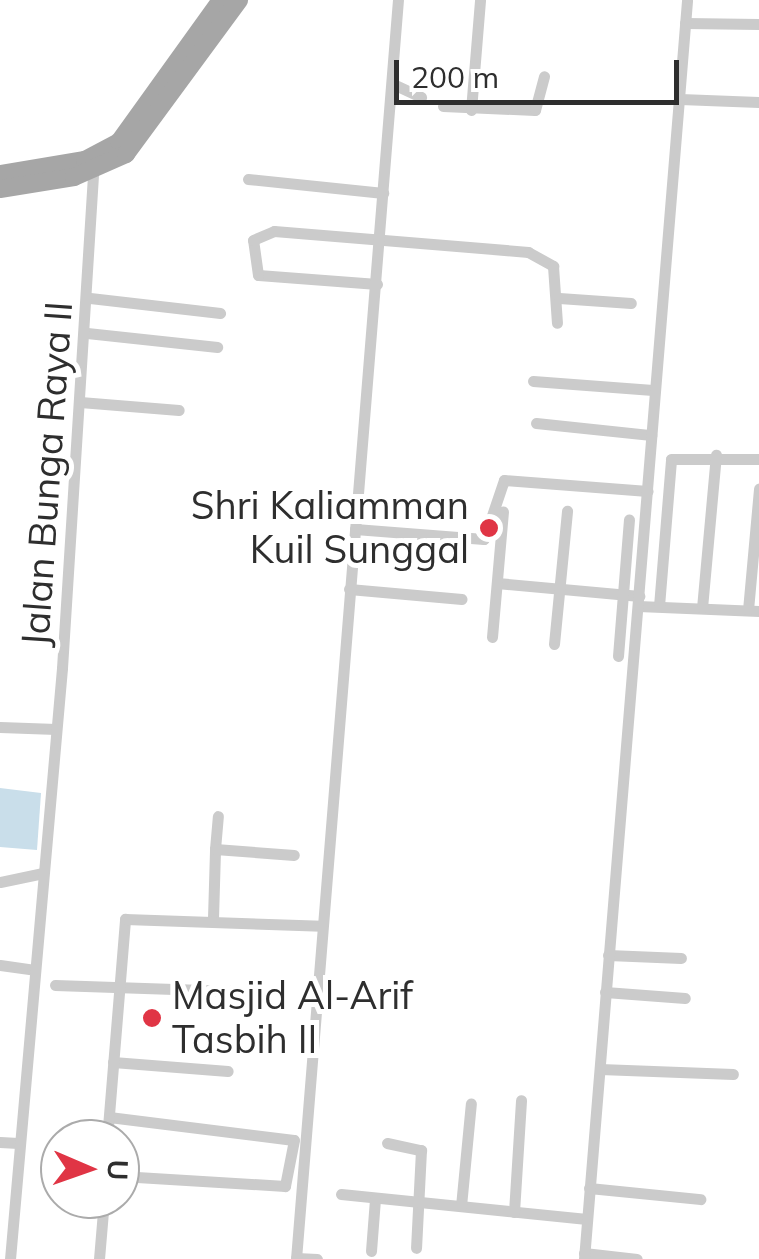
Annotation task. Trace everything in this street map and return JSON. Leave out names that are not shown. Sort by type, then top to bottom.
[{"type":"main road","points":[[0,174],[85,160],[118,142],[221,0]]},
{"type":"main road","points":[[0,189],[93,172],[138,142],[239,0]]},
{"type":"street","points":[[317,1259],[296,1259],[398,0]]},
{"type":"street","points":[[471,110],[480,0]]},
{"type":"street","points":[[637,1259],[584,1256],[687,0]]},
{"type":"street","points":[[685,22],[759,24]]},
{"type":"street","points":[[443,106],[535,110],[544,76]]},
{"type":"street","points":[[393,84],[421,97]]},
{"type":"street","points":[[680,99],[759,102]]},
{"type":"street","name":"Jalan Bunga Raya II","points":[[10,1259],[90,298],[93,172]]},
{"type":"street","points":[[248,179],[383,193]]},
{"type":"street","points":[[377,284],[258,275],[253,240],[267,230],[541,256],[554,266],[558,323]]},
{"type":"street","points":[[90,298],[220,313]]},
{"type":"street","points":[[559,298],[631,303]]},
{"type":"street","points":[[87,333],[216,347]]},
{"type":"street","points":[[532,381],[653,390]]},
{"type":"street","points":[[80,402],[179,410]]},
{"type":"street","points":[[536,423],[651,435]]},
{"type":"street","points":[[702,608],[716,456]]},
{"type":"street","points":[[659,606],[671,459],[759,459]]},
{"type":"street","points":[[356,529],[484,539],[504,480],[648,491]]},
{"type":"street","points":[[496,583],[623,595],[659,606],[754,610],[759,488]]},
{"type":"street","points":[[492,638],[503,511]]},
{"type":"street","points":[[554,644],[567,511]]},
{"type":"street","points":[[618,656],[629,519]]},
{"type":"street","points":[[349,588],[462,599]]},
{"type":"street","points":[[0,727],[56,729]]},
{"type":"street","points":[[213,918],[218,816]]},
{"type":"street","points":[[215,849],[294,855]]},
{"type":"street","points":[[0,882],[43,872]]},
{"type":"street","points":[[125,1119],[109,1117],[129,916],[322,926]]},
{"type":"street","points":[[608,955],[681,958]]},
{"type":"street","points":[[0,965],[35,970]]},
{"type":"street","points":[[55,984],[232,991]]},
{"type":"street","points":[[605,992],[685,998]]},
{"type":"street","points":[[113,1062],[228,1070]]},
{"type":"street","points":[[600,1068],[733,1074]]},
{"type":"street","points":[[514,1212],[521,1100]]},
{"type":"street","points":[[461,1206],[470,1103]]},
{"type":"street","points":[[140,1121],[294,1140],[285,1186],[140,1177]]},
{"type":"street","points":[[0,1142],[18,1143]]},
{"type":"street","points":[[386,1144],[420,1148],[416,1248]]},
{"type":"street","points":[[590,1188],[700,1199]]},
{"type":"street","points":[[341,1194],[587,1219]]},
{"type":"street","points":[[371,1250],[375,1199]]},
{"type":"street","points":[[99,1259],[102,1219]]},
{"type":"water","points":[[0,788],[41,793],[37,850],[0,847]]},
{"type":"place","name":"Shri Kaliamman Kuil Sunggal","points":[[489,528]]},
{"type":"place","name":"Masjid Al-Arif Tasbih II","points":[[152,1018]]}]
